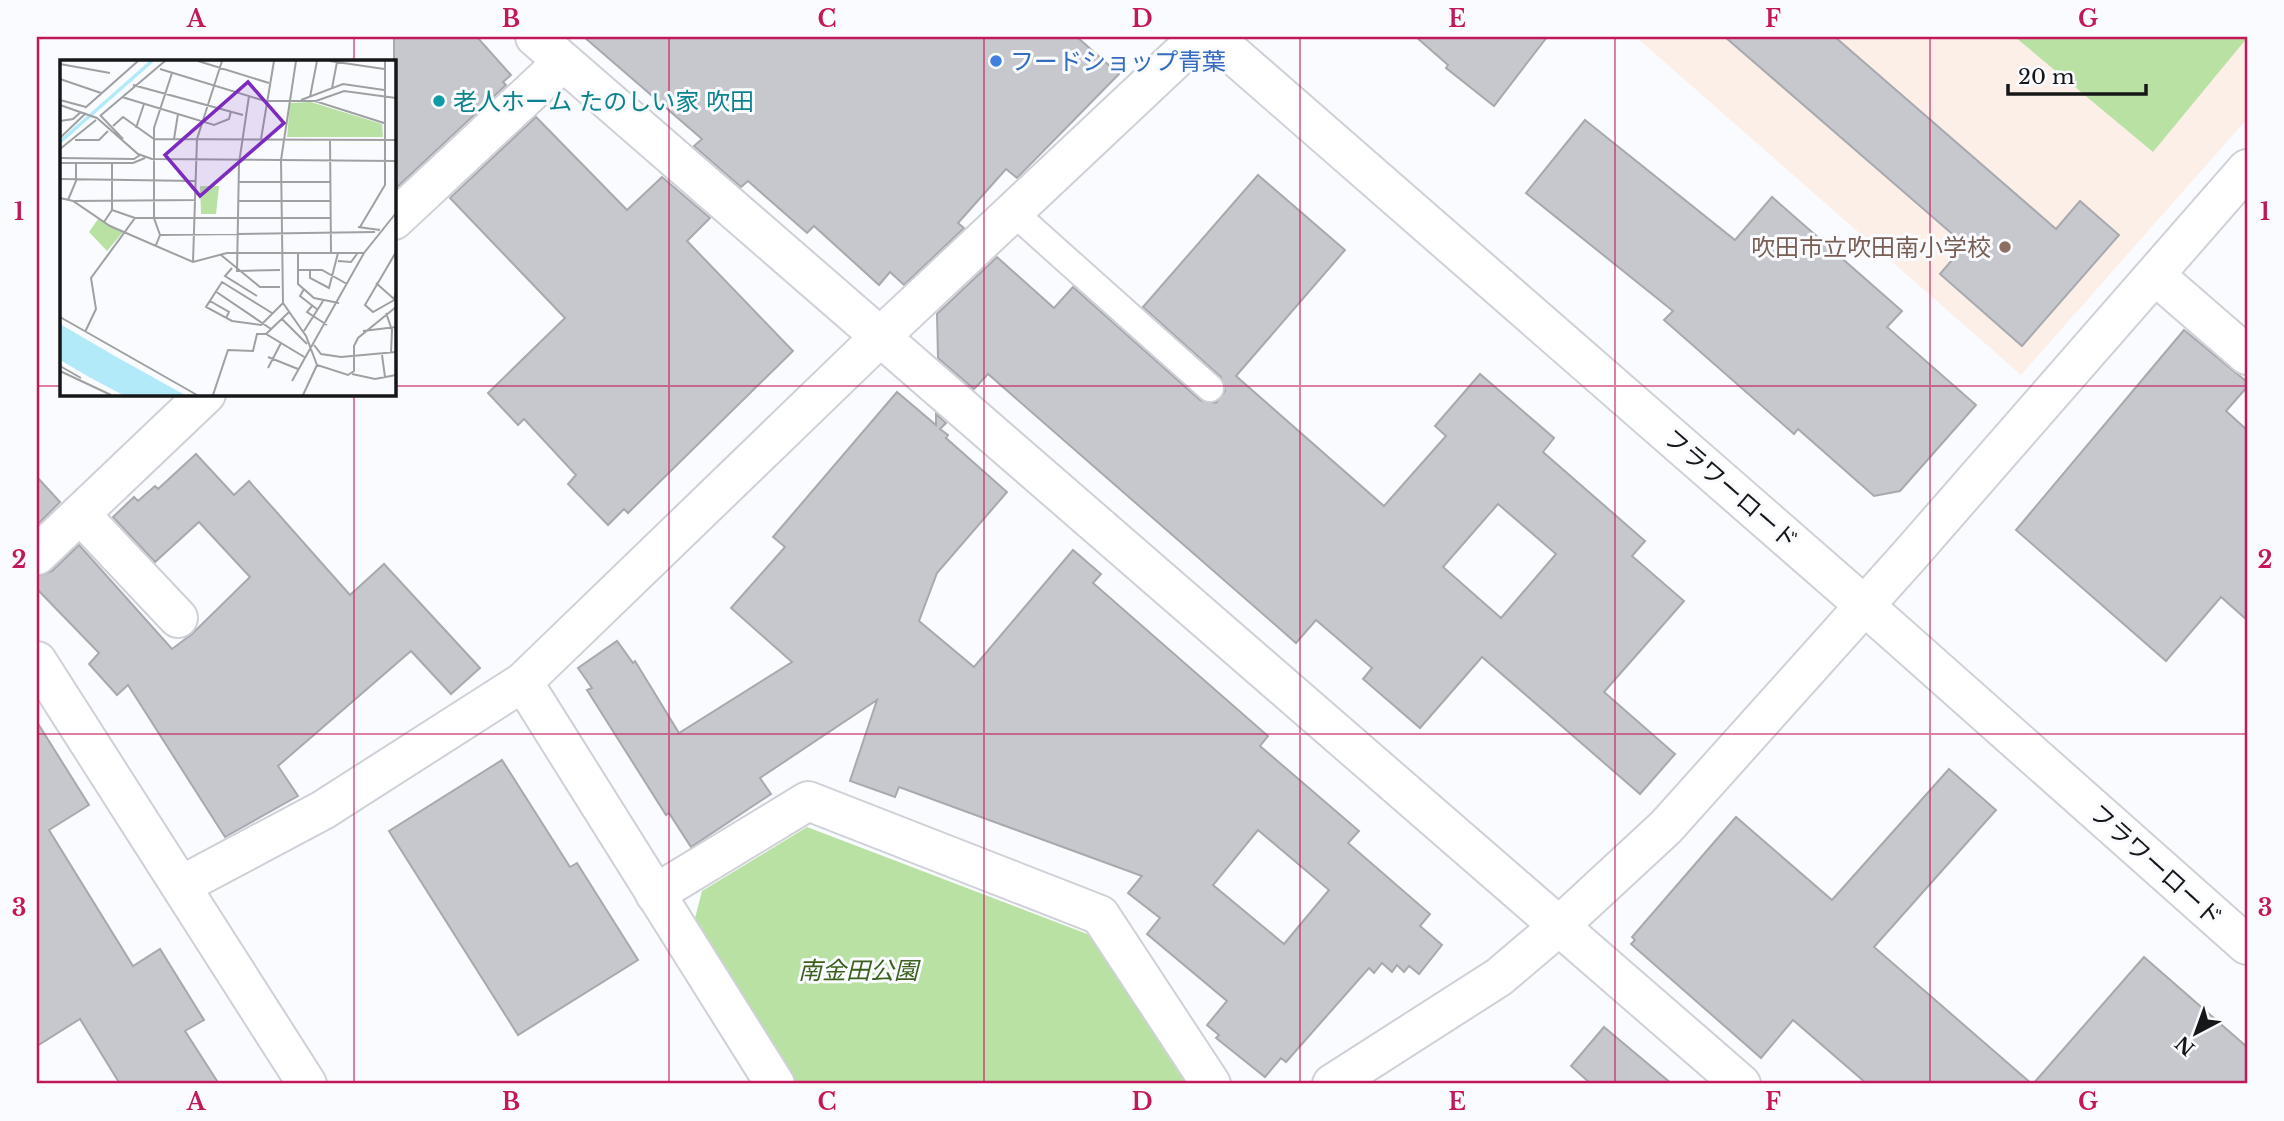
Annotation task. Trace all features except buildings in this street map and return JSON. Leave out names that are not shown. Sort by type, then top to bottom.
[{"type":"street","points":[[535,37],[1741,1084]]},
{"type":"street","points":[[182,885],[323,810],[523,682],[881,336],[1199,37]]},
{"type":"street","name":"フラワーロード","points":[[1213,37],[1865,606],[2247,945]]},
{"type":"street","points":[[396,218],[563,62]]},
{"type":"street","points":[[1332,1084],[1499,977],[1558,927],[1666,827],[1865,606],[2247,169]]},
{"type":"street","points":[[2156,276],[2247,355]]},
{"type":"street","points":[[37,555],[198,397]]},
{"type":"street","points":[[80,514],[178,618]]},
{"type":"street","points":[[37,661],[307,1084]]},
{"type":"street","points":[[523,682],[775,1084]]},
{"type":"street","points":[[655,894],[808,801],[1100,915],[1211,1084]]},
{"type":"lane","points":[[1013,212],[1210,388]]},
{"type":"shaded area","name":"吹田市立吹田南小学校","points":[[1636,37],[2247,37],[2247,119],[2021,375]]},
{"type":"green space","points":[[2015,37],[2247,37],[2247,38],[2153,152]]},
{"type":"green space","name":"南金田公園","points":[[807,827],[1090,935],[1186,1084],[795,1084],[694,922],[702,891]]},
{"type":"place","name":"フードショップ青葉","points":[[996,61]]},
{"type":"place","name":"老人ホーム たのしい家 吹田","points":[[439,101]]},
{"type":"place","name":"吹田市立吹田南小学校","points":[[2005,247]]}]
